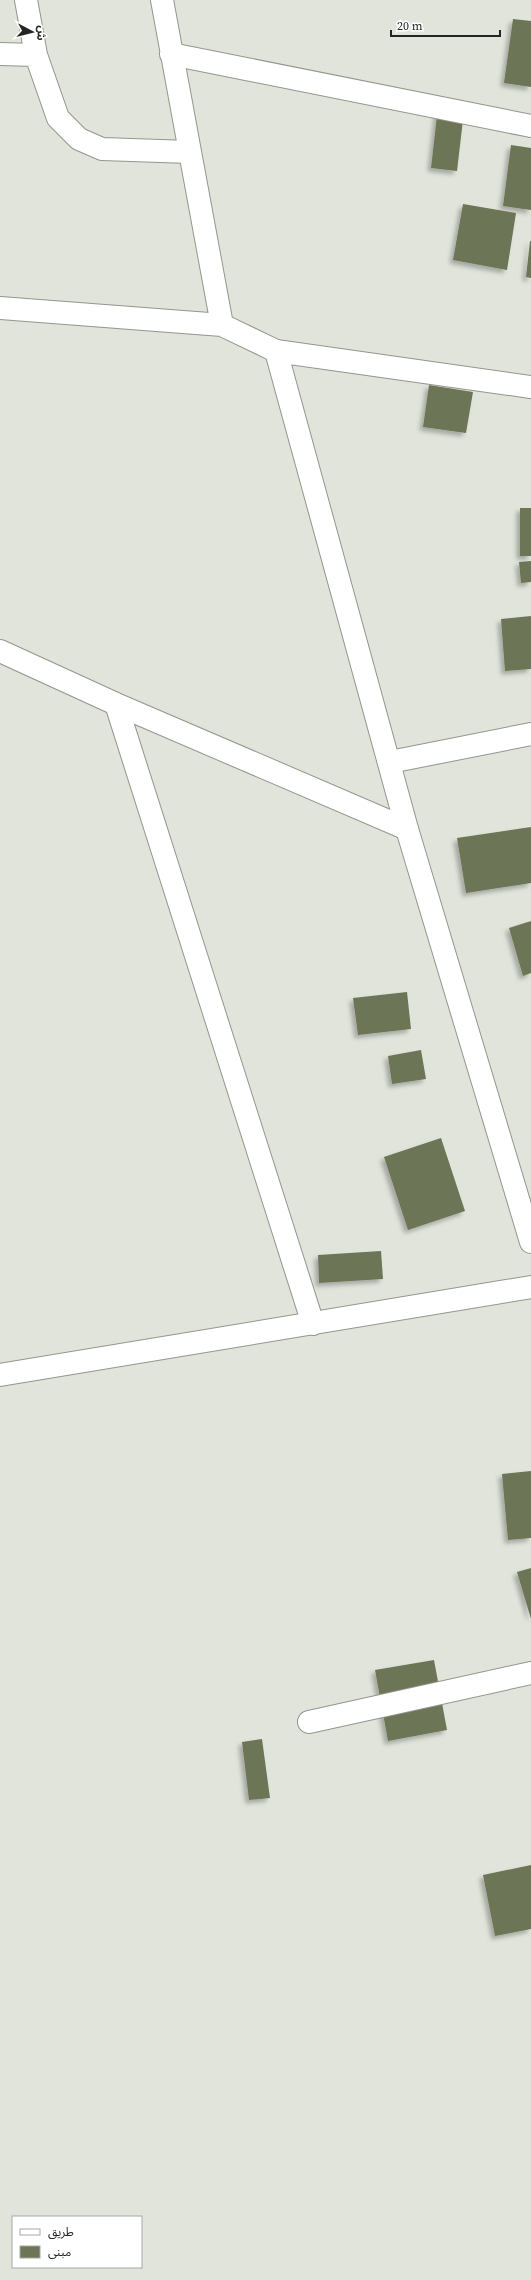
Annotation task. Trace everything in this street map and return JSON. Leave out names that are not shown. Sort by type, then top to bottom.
[{"type":"street","points":[[26,0],[36,55],[58,118],[79,139],[102,149],[190,152]]},
{"type":"street","points":[[162,0],[222,325]]},
{"type":"street","points":[[0,54],[36,55]]},
{"type":"street","points":[[171,54],[531,126]]},
{"type":"street","points":[[0,308],[222,325],[276,351],[531,387]]},
{"type":"street","points":[[276,351],[390,762],[407,829],[531,1242]]},
{"type":"street","points":[[0,650],[116,704],[407,829]]},
{"type":"street","points":[[116,704],[313,1324]]},
{"type":"street","points":[[390,762],[531,734]]},
{"type":"street","points":[[0,1375],[531,1287]]},
{"type":"street","points":[[309,1722],[531,1673]]},
{"type":"building","points":[[513,19],[531,21],[531,87],[504,83]]},
{"type":"building","points":[[438,107],[464,111],[457,171],[431,168]]},
{"type":"building","points":[[511,145],[531,148],[531,210],[503,206]]},
{"type":"building","points":[[463,204],[516,213],[507,270],[453,260]]},
{"type":"building","points":[[531,241],[531,278],[526,277]]},
{"type":"building","points":[[429,385],[473,392],[466,433],[423,427]]},
{"type":"building","points":[[520,508],[531,508],[531,556],[520,556]]},
{"type":"building","points":[[531,561],[531,582],[521,583],[519,562]]},
{"type":"building","points":[[531,616],[531,669],[505,671],[501,619]]},
{"type":"building","points":[[531,827],[531,883],[466,893],[457,838]]},
{"type":"building","points":[[531,921],[531,973],[523,976],[509,928]]},
{"type":"building","points":[[407,992],[411,1029],[358,1035],[353,998]]},
{"type":"building","points":[[421,1050],[426,1079],[392,1084],[388,1056]]},
{"type":"building","points":[[441,1138],[465,1211],[408,1230],[384,1157]]},
{"type":"building","points":[[381,1251],[383,1279],[319,1283],[318,1255]]},
{"type":"building","points":[[531,1471],[531,1538],[508,1540],[502,1474]]},
{"type":"building","points":[[531,1568],[531,1619],[517,1572]]},
{"type":"building","points":[[434,1660],[447,1730],[388,1741],[375,1670]]},
{"type":"building","points":[[262,1739],[270,1798],[249,1800],[242,1742]]},
{"type":"building","points":[[531,1865],[531,1929],[495,1936],[483,1875]]}]
